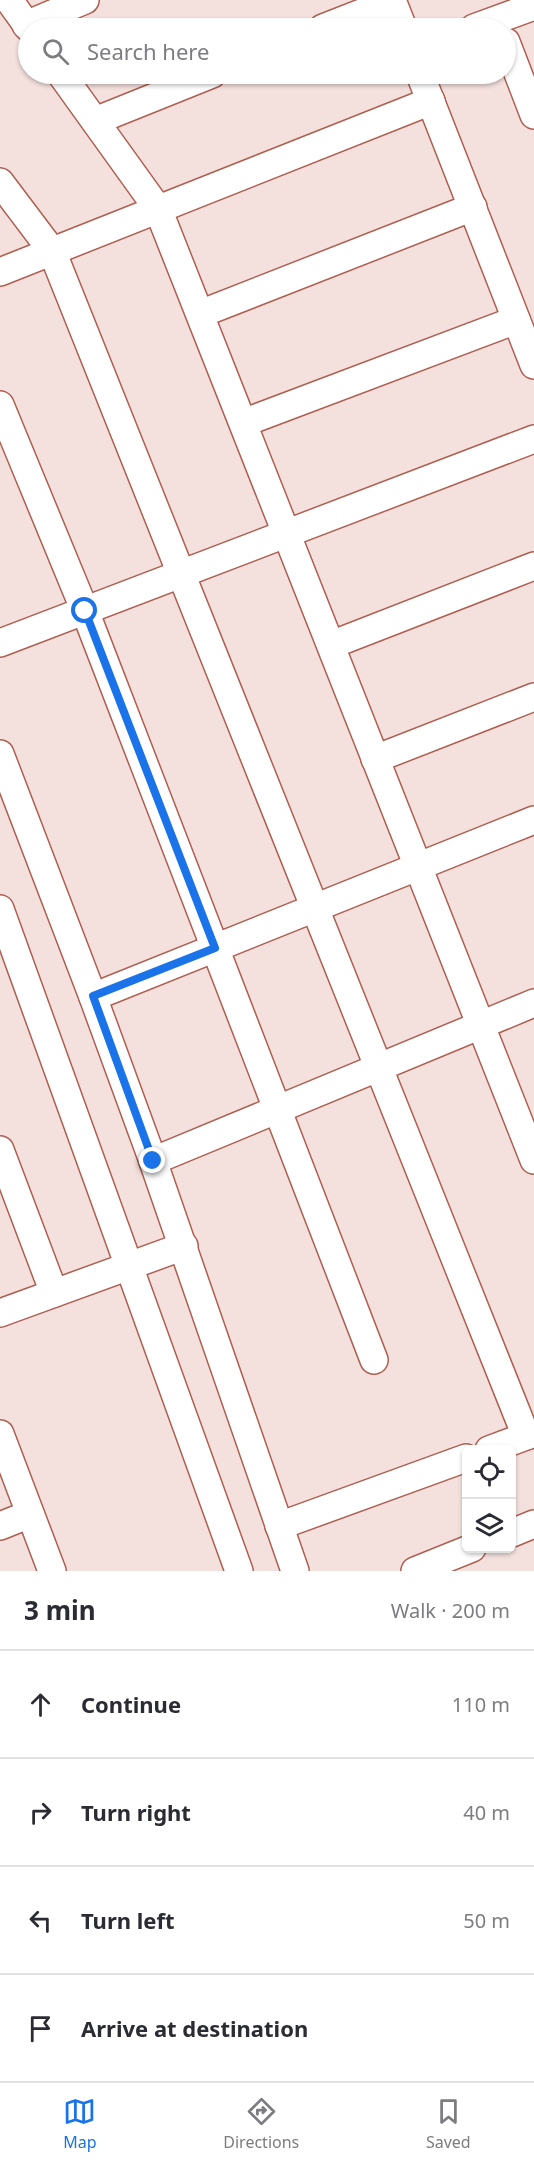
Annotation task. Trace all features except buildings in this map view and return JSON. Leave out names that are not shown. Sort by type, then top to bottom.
[{"type":"street","points":[[9,0],[21,18]]},
{"type":"street","points":[[45,18],[85,0]]},
{"type":"street","points":[[348,18],[392,0],[399,18]]},
{"type":"street","points":[[507,18],[534,6]]},
{"type":"street","points":[[516,75],[534,115]]},
{"type":"street","points":[[68,84],[158,209],[481,1025],[531,1143]]},
{"type":"street","points":[[95,121],[187,84]]},
{"type":"street","points":[[424,84],[534,365]]},
{"type":"street","points":[[0,272],[431,101]]},
{"type":"street","points":[[0,182],[52,251],[378,1068],[530,1435],[501,1445]]},
{"type":"street","points":[[200,314],[473,207]]},
{"type":"street","points":[[243,423],[516,320]]},
{"type":"street","points":[[0,405],[85,611],[374,1360]]},
{"type":"street","points":[[0,643],[534,439]]},
{"type":"street","points":[[331,645],[534,566]]},
{"type":"street","points":[[375,759],[534,696]]},
{"type":"street","points":[[0,754],[93,996],[184,1246],[295,1571]]},
{"type":"street","points":[[93,996],[418,866],[532,827]]},
{"type":"street","points":[[0,909],[239,1571]]},
{"type":"street","points":[[153,1161],[534,1003]]},
{"type":"street","points":[[0,1150],[54,1293]]},
{"type":"street","points":[[0,1313],[184,1246]]},
{"type":"street","points":[[0,1434],[52,1571]]},
{"type":"street","points":[[279,1526],[462,1459]]},
{"type":"street","points":[[0,1526],[30,1514]]},
{"type":"street","points":[[516,1531],[534,1524]]},
{"type":"street","points":[[415,1571],[462,1552]]},
{"type":"route","points":[[85,611],[215,948],[93,996],[153,1161]]}]
